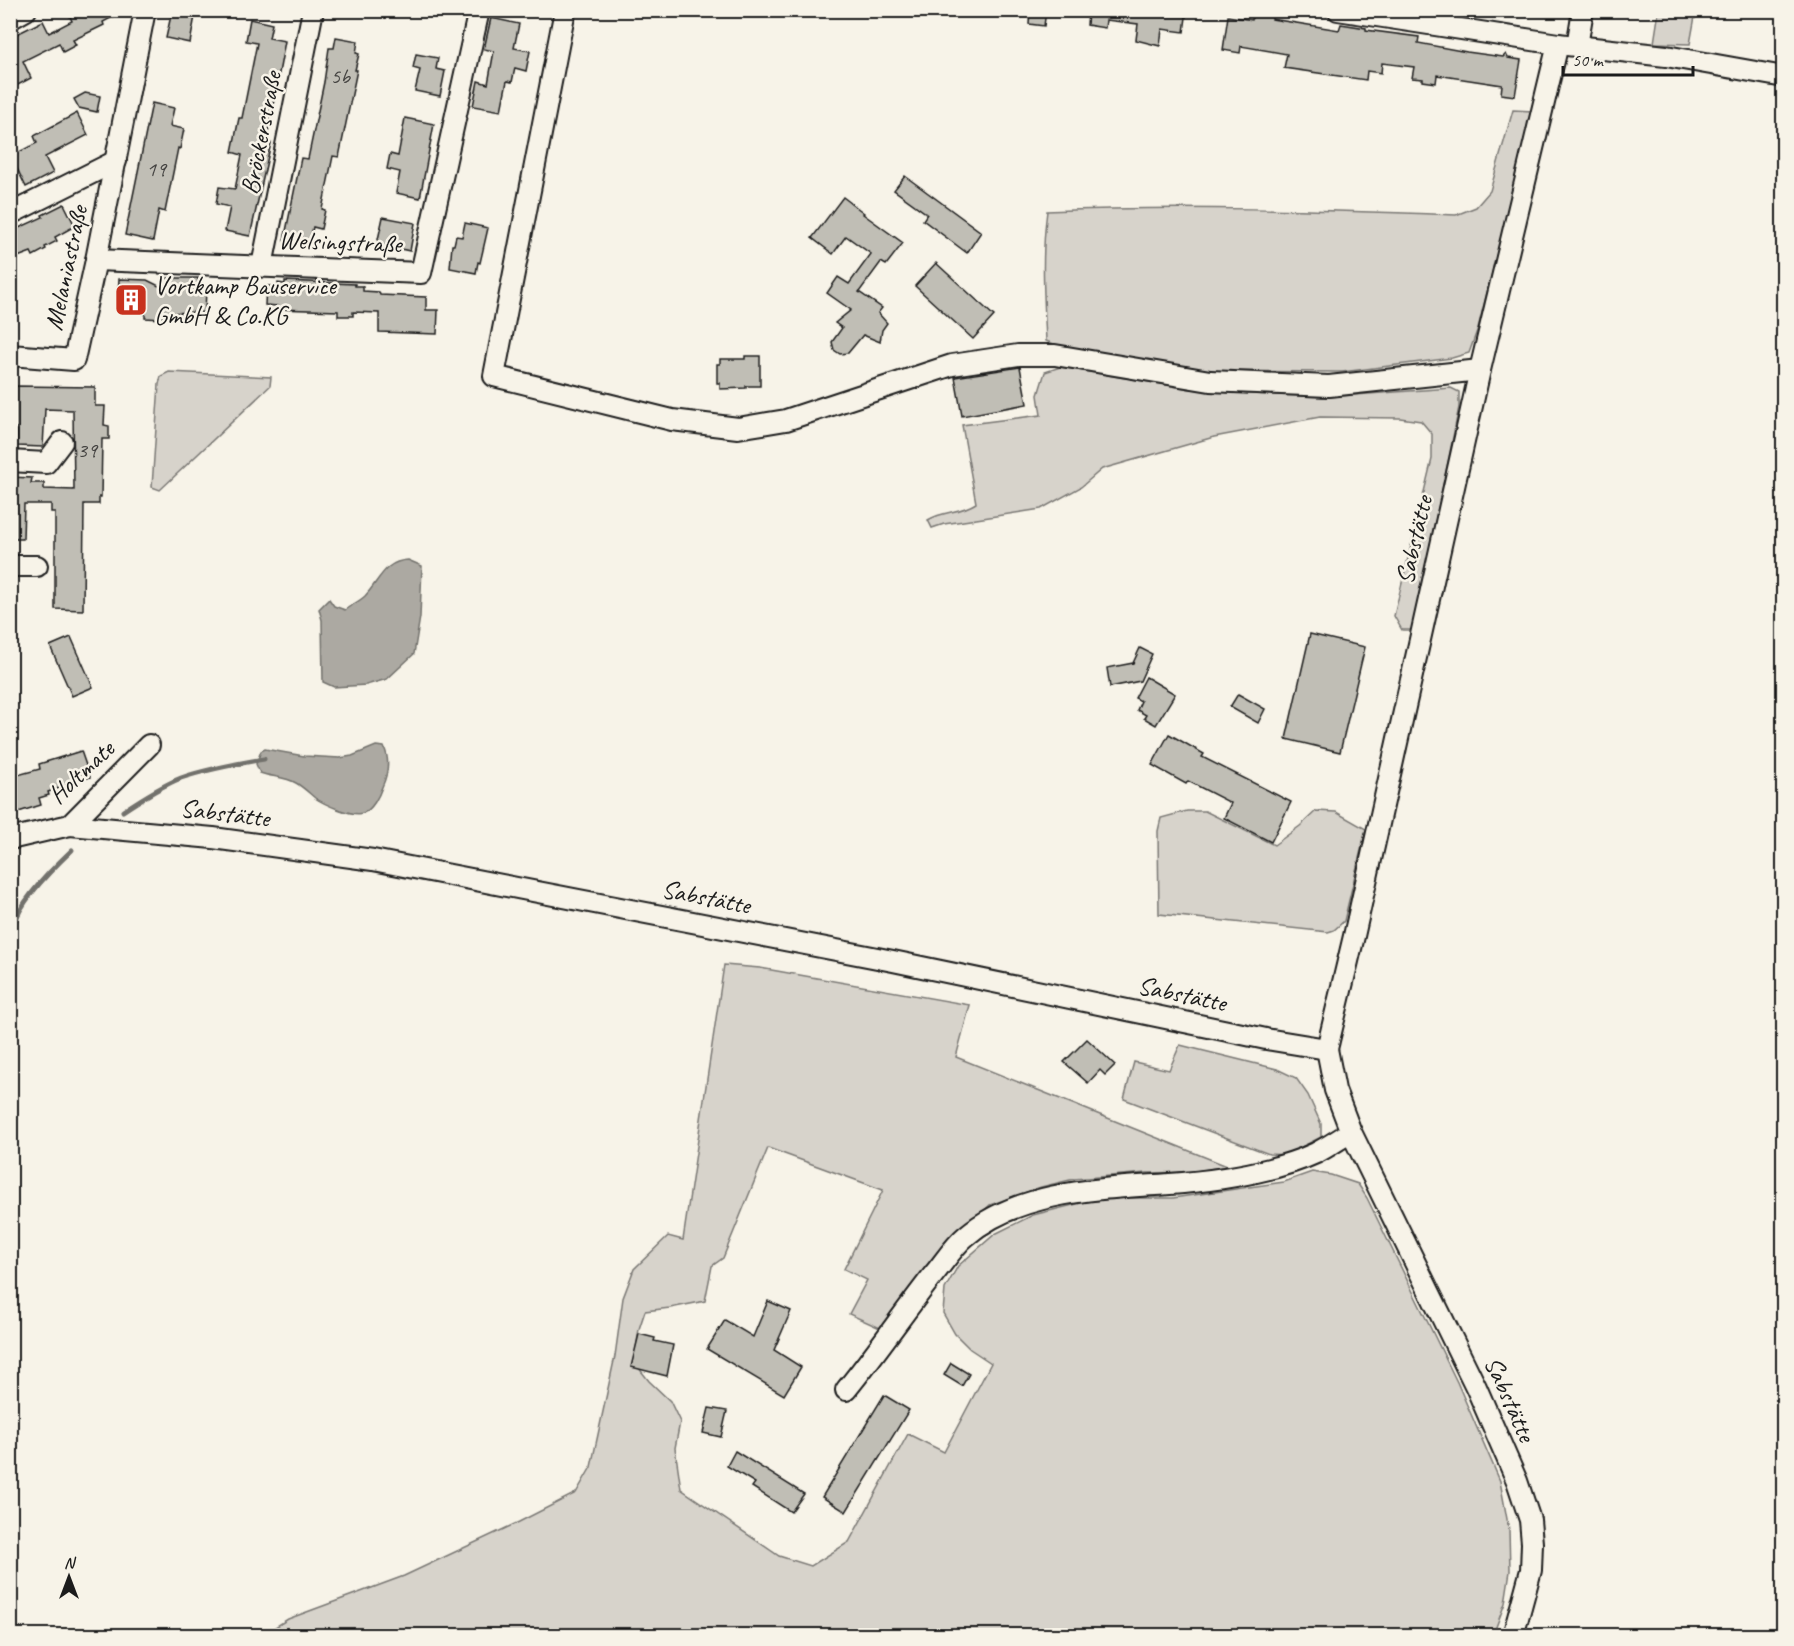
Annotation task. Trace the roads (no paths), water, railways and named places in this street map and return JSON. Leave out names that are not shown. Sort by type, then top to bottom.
[{"type":"street","points":[[10,19],[26,10]]},
{"type":"street","name":"Melaniastraße","points":[[10,355],[74,360],[145,10]]},
{"type":"street","name":"Bröckerstraße","points":[[262,266],[313,10]]},
{"type":"street","name":"Welsingstraße","points":[[96,260],[422,273],[479,10]]},
{"type":"street","points":[[565,10],[495,376],[672,420],[738,428],[786,420],[952,365],[1018,355],[1055,355],[1210,381],[1329,386],[1480,370]]},
{"type":"street","points":[[1338,10],[1568,45],[1666,57],[1784,78]]},
{"type":"street","name":"Sabstätte","points":[[1513,1635],[1531,1570],[1530,1520],[1517,1481],[1476,1387],[1351,1132],[1335,1090],[1327,1049],[1480,370],[1568,45],[1582,10]]},
{"type":"street","name":"Melaniastraße","points":[[10,214],[116,161]]},
{"type":"street","points":[[10,461],[46,463],[62,442]]},
{"type":"street","points":[[10,566],[37,566]]},
{"type":"street","name":"Holtmate","points":[[10,839],[70,825],[149,745]]},
{"type":"street","name":"Sabstätte","points":[[70,825],[213,838],[373,860],[777,938],[1266,1039],[1327,1049]]},
{"type":"street","points":[[846,1390],[901,1315],[966,1236],[999,1213],[1033,1202],[1082,1192],[1185,1183],[1275,1167],[1315,1153],[1351,1132]]},
{"type":"waterway","points":[[123,811],[181,778],[211,769],[264,759]]},
{"type":"waterway","points":[[10,972],[13,931],[17,916],[38,885],[72,850]]},
{"type":"place","name":"Vortkamp Bauservice GmbH & Co.KG","points":[[131,300]]}]
